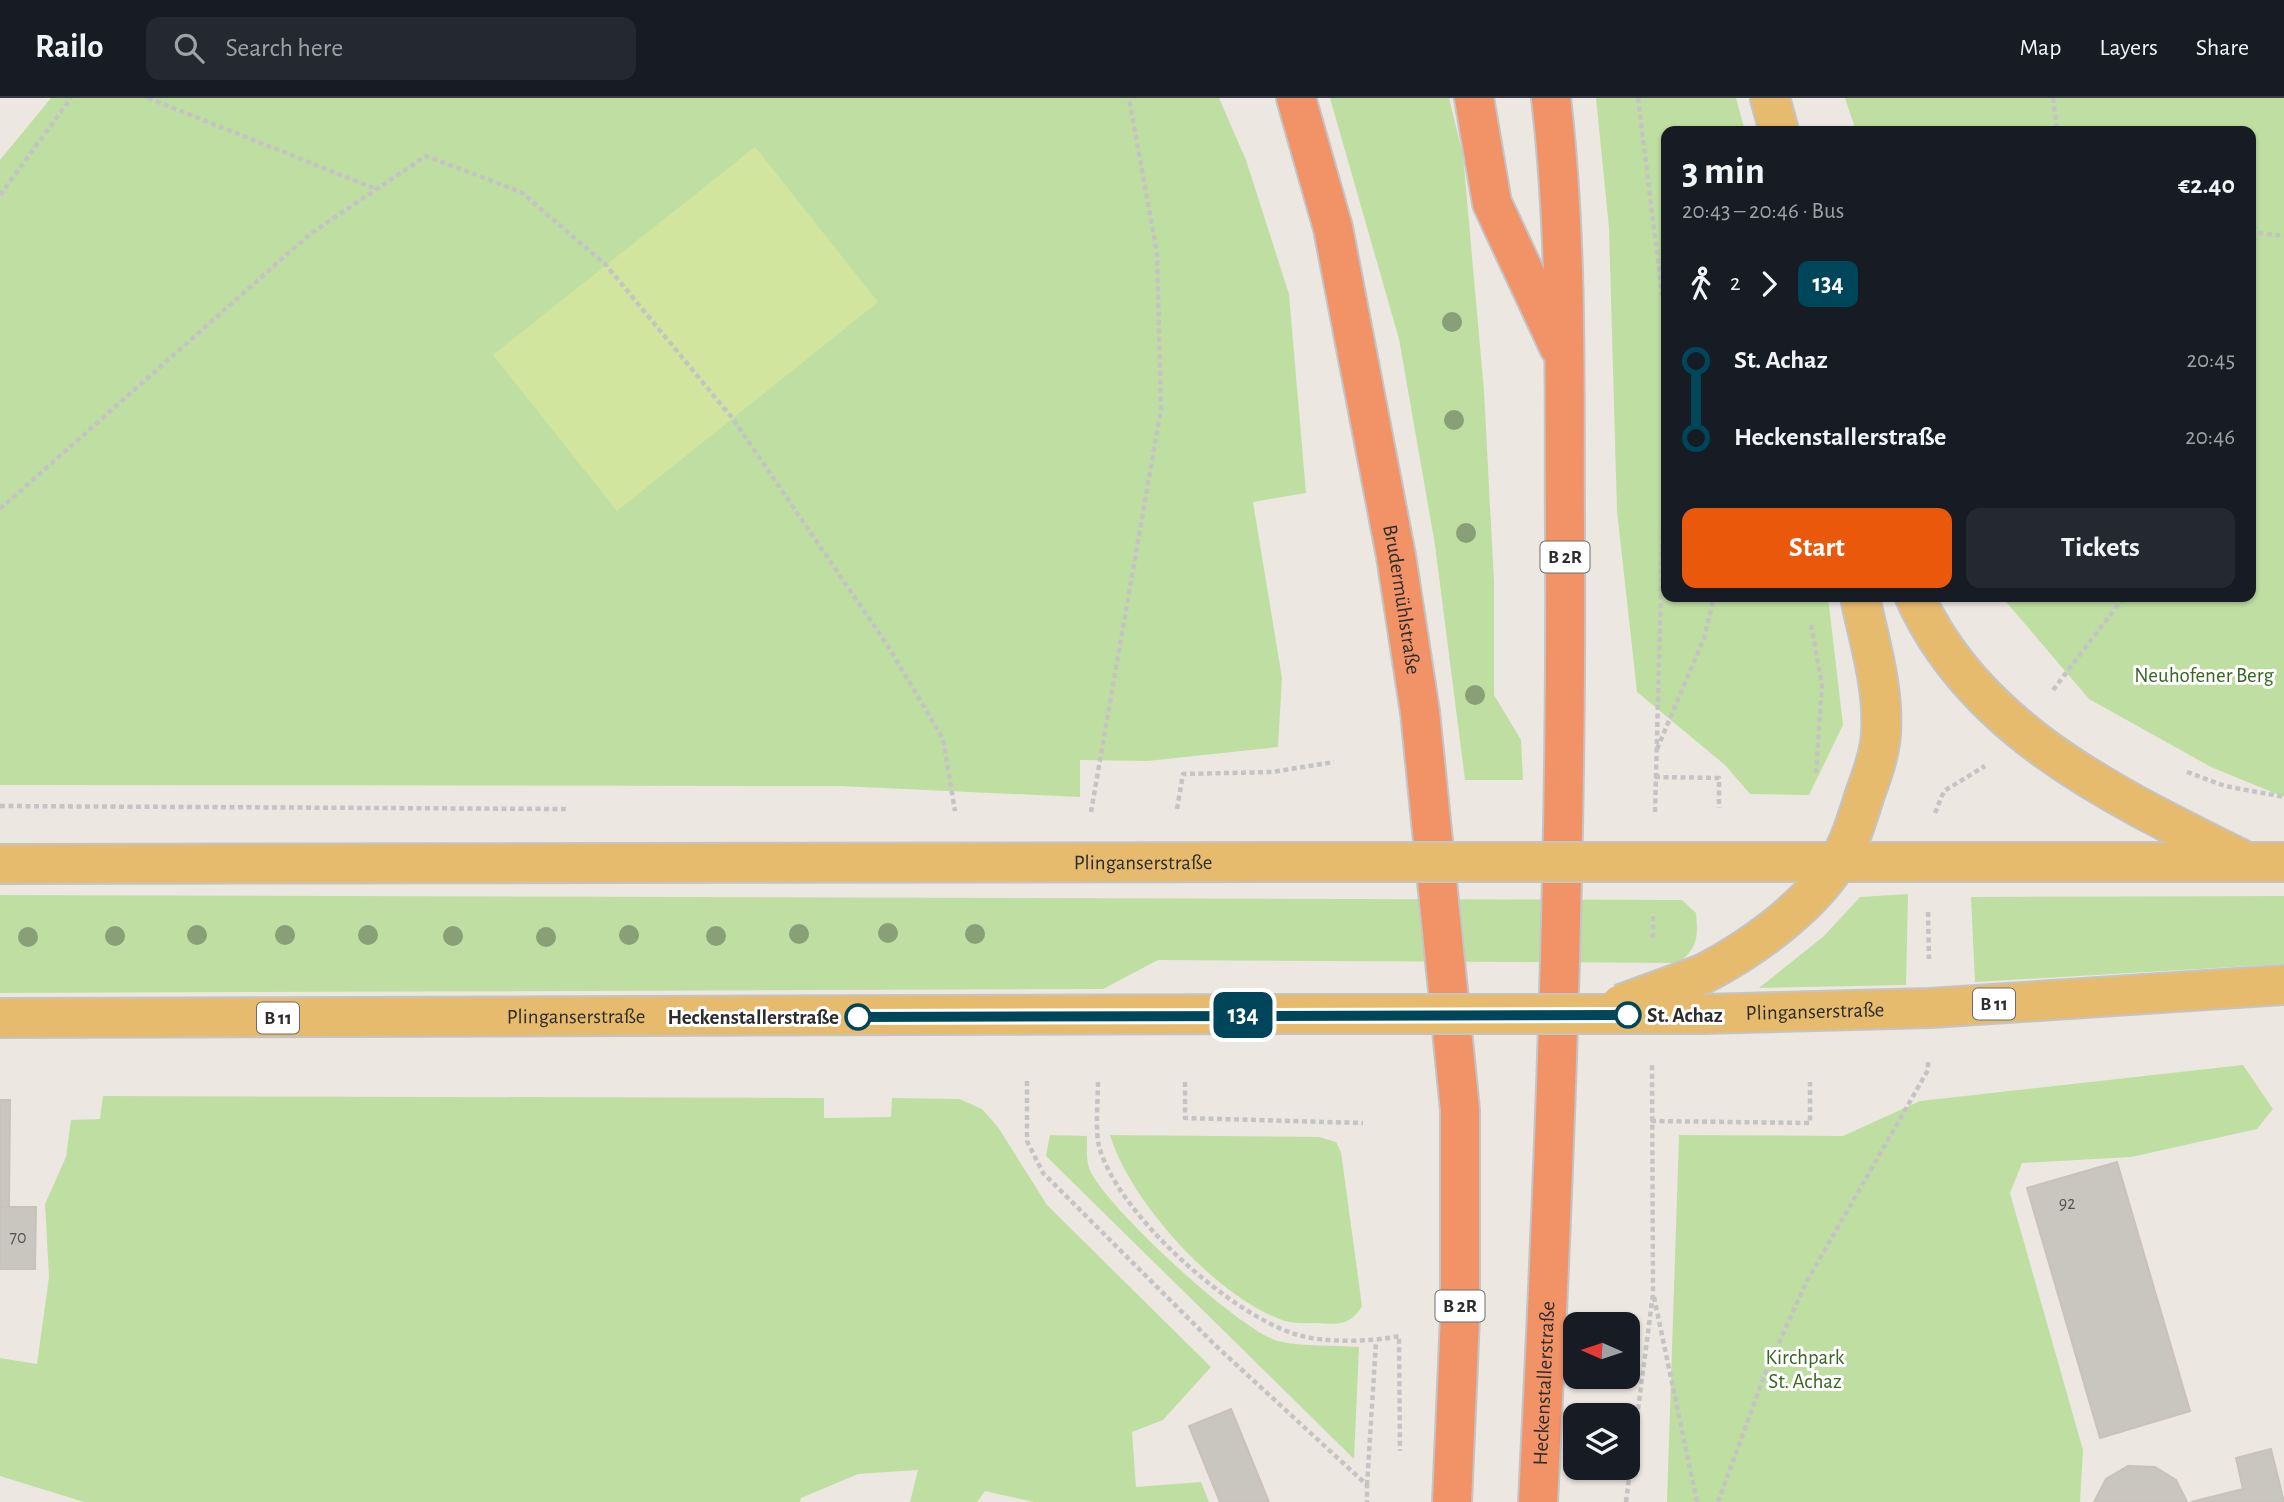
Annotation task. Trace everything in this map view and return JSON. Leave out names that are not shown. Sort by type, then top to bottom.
[{"type":"highway","name":"Brudermühlstraße","points":[[1296,98],[1333,228],[1396,556],[1420,712],[1460,1110],[1460,1317],[1452,1502]]},
{"type":"highway","name":"B 2R","points":[[1474,98],[1492,203],[1564,358]]},
{"type":"highway","name":"B 2R","points":[[1551,98],[1562,192],[1564,358]]},
{"type":"highway","name":"Heckenstallerstraße","points":[[1538,1502],[1550,1263],[1566,755],[1564,358]]},
{"type":"main road","points":[[1770,98],[1778,126]]},
{"type":"main road","points":[[1586,1015],[1662,991],[1731,960],[1788,918],[1838,863],[1872,775],[1881,734],[1880,687],[1861,602]]},
{"type":"main road","points":[[1917,602],[1930,629],[1977,691],[2022,732],[2071,767],[2150,814],[2265,862]]},
{"type":"main road","name":"Plinganserstraße","points":[[0,864],[2265,862]]},
{"type":"main road","name":"Plinganserstraße","points":[[0,1018],[1703,1014],[1930,1009],[2284,985]]},
{"type":"path","points":[[0,195],[71,98]]},
{"type":"path","points":[[148,98],[376,189]]},
{"type":"path","points":[[1091,812],[1161,409],[1157,253],[1129,98]]},
{"type":"path","points":[[1637,98],[1661,287]]},
{"type":"path","points":[[2053,98],[2056,126]]},
{"type":"path","points":[[0,509],[310,234],[426,156],[521,192],[606,265],[733,419],[888,646],[943,740],[955,811]]},
{"type":"path","points":[[2256,233],[2284,236]]},
{"type":"path","points":[[1661,564],[1655,753],[1704,638],[1713,602]]},
{"type":"path","points":[[2046,699],[2120,602]]},
{"type":"path","points":[[1810,622],[1822,685],[1816,782]]},
{"type":"path","points":[[1177,808],[1183,774],[1272,772],[1334,762]]},
{"type":"path","points":[[2175,767],[2225,786],[2284,797]]},
{"type":"path","points":[[1655,778],[1719,778],[1719,808]]},
{"type":"path","points":[[1718,1502],[1766,1371],[1807,1281],[1928,1070]]},
{"type":"path","points":[[1027,1081],[1027,1141],[1043,1173],[1216,1346],[1367,1485]]},
{"type":"path","points":[[1098,1082],[1099,1145],[1117,1188],[1165,1243],[1239,1308],[1299,1336],[1376,1342],[1399,1336],[1400,1461]]},
{"type":"path","points":[[1185,1082],[1185,1118],[1363,1123]]},
{"type":"path","points":[[1651,1121],[1810,1123],[1811,1082]]},
{"type":"path","points":[[1626,1502],[1653,1294],[1651,1139]]},
{"type":"path","points":[[1653,1294],[1697,1502]]},
{"type":"path","points":[[1367,1502],[1376,1342]]},
{"type":"green space","points":[[51,98],[1219,98],[1246,160],[1289,294],[1306,493],[1253,502],[1282,678],[1278,747],[1147,761],[1080,760],[1080,797],[839,786],[0,785],[0,160]]},
{"type":"green space","points":[[1330,98],[1449,98],[1463,155],[1484,391],[1494,582],[1494,695],[1521,740],[1523,780],[1465,780],[1435,545],[1399,339]]},
{"type":"green space","points":[[1596,98],[1736,98],[1744,126],[1661,126],[1661,602],[1829,602],[1843,725],[1809,795],[1750,794],[1725,765],[1637,692],[1617,511],[1609,228]]},
{"type":"green space","name":"Neuhofener Berg","points":[[1845,98],[2284,98],[2284,797],[2211,767],[2089,699],[2006,602],[2256,602],[2256,126],[1854,126]]},
{"type":"green space","points":[[755,147],[878,302],[617,511],[493,355]]},
{"type":"green space","points":[[1908,894],[1906,985],[1759,988],[1824,936],[1860,897]]},
{"type":"green space","points":[[0,895],[1682,900],[1696,913],[1697,929],[1690,952],[1679,963],[1158,960],[1103,989],[0,993]]},
{"type":"green space","points":[[2284,896],[2284,964],[1975,982],[1971,897]]},
{"type":"green space","name":"Kirchpark St. Achaz","points":[[2243,1065],[2273,1109],[2257,1129],[2131,1157],[2022,1163],[2010,1193],[2083,1450],[2080,1502],[1667,1502],[1679,1135],[1843,1136],[1920,1101]]},
{"type":"green space","points":[[103,1096],[824,1098],[824,1118],[891,1117],[892,1098],[959,1099],[982,1109],[998,1127],[1047,1205],[1211,1367],[1163,1420],[1132,1432],[1136,1487],[1201,1482],[1209,1502],[1034,1502],[985,1491],[977,1502],[910,1502],[918,1470],[858,1474],[801,1498],[800,1502],[84,1502],[0,1476],[0,1358],[37,1364],[49,1277],[45,1204],[66,1157],[71,1120],[100,1119]]},
{"type":"green space","points":[[1050,1135],[1087,1136],[1089,1168],[1100,1186],[1175,1265],[1234,1315],[1278,1341],[1359,1347],[1354,1459],[1046,1156]]},
{"type":"green space","points":[[1110,1135],[1319,1137],[1336,1142],[1341,1152],[1362,1306],[1358,1312],[1338,1324],[1289,1322],[1259,1309],[1232,1292],[1205,1270],[1156,1217],[1136,1189]]},
{"type":"building","points":[[0,1100],[10,1100],[9,1207],[0,1207]]},
{"type":"building","points":[[2117,1162],[2190,1411],[2100,1438],[2027,1188]]},
{"type":"building","points":[[0,1207],[36,1207],[35,1269],[0,1269]]},
{"type":"building","points":[[1231,1409],[1269,1502],[1220,1502],[1189,1426]]},
{"type":"building","points":[[2271,1449],[2284,1502],[2191,1502],[2243,1489],[2236,1458]]},
{"type":"building","points":[[2128,1466],[2155,1467],[2176,1480],[2187,1502],[2094,1502],[2106,1479]]},
{"type":"bus line","name":"134","points":[[858,1017],[1628,1015]]},
{"type":"place","name":"St. Achaz","points":[[1628,1015]]},
{"type":"place","name":"Heckenstallerstraße","points":[[858,1017]]}]
